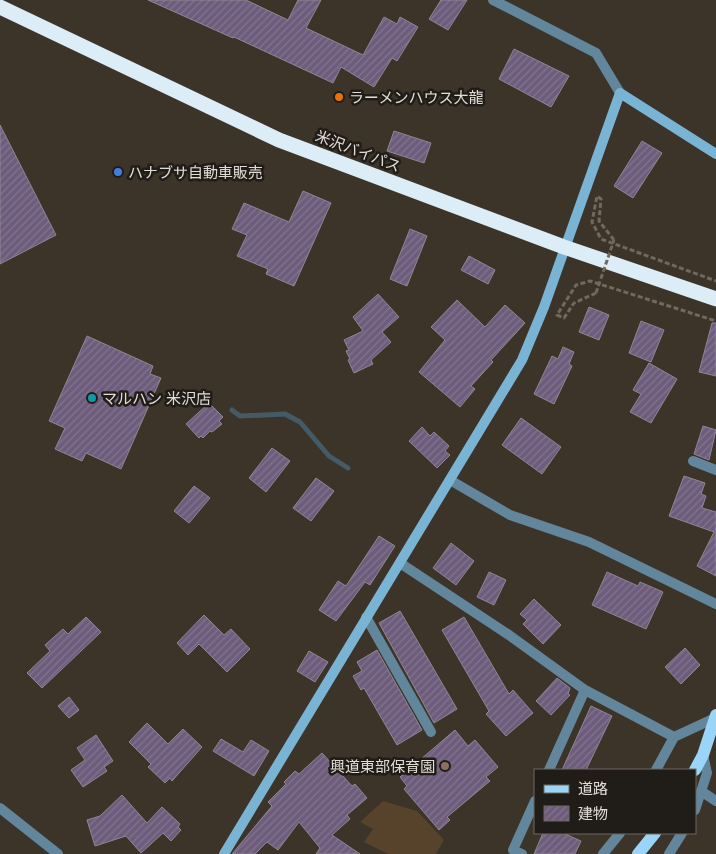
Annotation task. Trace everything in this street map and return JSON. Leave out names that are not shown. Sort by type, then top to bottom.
[{"type":"highway","name":"米沢バイパス","points":[[0,7],[280,140],[564,247],[716,299]]},
{"type":"main road","points":[[696,769],[703,755],[715,716]]},
{"type":"main road","points":[[638,854],[654,834]]},
{"type":"street","points":[[492,0],[596,53],[620,93],[716,154]]},
{"type":"street","points":[[224,854],[522,360],[620,93]]},
{"type":"street","points":[[693,461],[716,470]]},
{"type":"street","points":[[450,480],[510,515],[589,542],[716,604]]},
{"type":"street","points":[[400,563],[509,635],[585,690],[674,737]]},
{"type":"street","points":[[366,618],[431,732]]},
{"type":"street","points":[[549,769],[585,690]]},
{"type":"street","points":[[657,769],[674,737],[715,716]]},
{"type":"street","points":[[696,807],[707,773],[703,755]]},
{"type":"street","points":[[701,791],[716,801]]},
{"type":"street","points":[[522,854],[513,850],[534,803]]},
{"type":"street","points":[[0,808],[58,854]]},
{"type":"street","points":[[603,854],[619,834]]},
{"type":"street","points":[[668,854],[681,834]]},
{"type":"path","points":[[716,281],[601,239],[592,222],[597,196],[601,199],[598,221],[614,240],[596,293],[574,303],[564,318],[557,315],[576,285],[590,281],[716,321]]},
{"type":"shaded area","points":[[383,801],[417,811],[444,840],[436,854],[388,854],[364,842],[373,829],[360,822]]},
{"type":"building","points":[[148,0],[246,0],[288,20],[298,0],[321,0],[306,28],[363,55],[384,17],[397,24],[400,17],[418,27],[397,61],[392,58],[374,87],[341,67],[333,83]]},
{"type":"building","points":[[441,0],[467,0],[448,30],[429,19]]},
{"type":"building","points":[[514,49],[569,76],[551,107],[499,79]]},
{"type":"building","points":[[0,125],[56,235],[0,264]]},
{"type":"building","points":[[394,131],[431,143],[424,163],[387,151]]},
{"type":"building","points":[[642,141],[662,153],[633,198],[614,186]]},
{"type":"building","points":[[303,191],[331,203],[294,286],[266,274],[268,269],[237,256],[247,235],[232,229],[244,203],[289,222]]},
{"type":"building","points":[[410,229],[427,236],[407,286],[390,279]]},
{"type":"building","points":[[469,256],[495,270],[488,284],[461,270]]},
{"type":"building","points":[[378,294],[399,317],[382,332],[391,342],[371,360],[373,364],[354,373],[348,360],[350,359],[346,351],[349,350],[344,340],[363,331],[353,317]]},
{"type":"building","points":[[457,300],[485,327],[505,305],[525,323],[491,360],[493,362],[471,386],[475,389],[460,407],[419,372],[445,340],[431,327]]},
{"type":"building","points":[[589,307],[609,315],[599,340],[579,332]]},
{"type":"building","points":[[641,321],[664,330],[651,362],[629,353]]},
{"type":"building","points":[[712,323],[716,323],[716,376],[699,372]]},
{"type":"building","points":[[87,336],[153,366],[150,374],[161,378],[121,469],[86,453],[82,461],[55,449],[65,428],[49,421]]},
{"type":"building","points":[[563,347],[574,352],[569,364],[572,366],[554,404],[534,394],[552,356],[558,359]]},
{"type":"building","points":[[649,363],[677,379],[651,423],[630,412],[641,394],[633,390]]},
{"type":"building","points":[[209,403],[223,417],[219,421],[222,424],[203,438],[201,436],[199,438],[186,424]]},
{"type":"building","points":[[521,418],[561,447],[542,474],[502,445]]},
{"type":"building","points":[[703,426],[716,430],[709,460],[694,454]]},
{"type":"building","points":[[422,427],[430,436],[434,432],[449,446],[445,451],[450,455],[437,468],[409,441]]},
{"type":"building","points":[[272,448],[290,461],[266,492],[249,478]]},
{"type":"building","points":[[684,476],[705,483],[701,494],[706,496],[702,508],[716,512],[716,576],[697,566],[714,532],[669,516]]},
{"type":"building","points":[[316,478],[334,491],[311,521],[293,508]]},
{"type":"building","points":[[194,486],[210,498],[189,523],[174,511]]},
{"type":"building","points":[[379,536],[395,546],[370,585],[365,582],[336,621],[319,610],[338,581],[346,586]]},
{"type":"building","points":[[451,543],[474,561],[456,585],[433,568]]},
{"type":"building","points":[[489,572],[506,580],[494,605],[477,597]]},
{"type":"building","points":[[607,572],[638,586],[640,582],[663,592],[646,629],[592,605]]},
{"type":"building","points":[[534,599],[561,625],[543,644],[523,624],[527,620],[520,614]]},
{"type":"building","points":[[400,611],[457,709],[434,723],[379,623]]},
{"type":"building","points":[[204,615],[224,635],[231,629],[250,649],[227,672],[199,644],[188,655],[177,643]]},
{"type":"building","points":[[86,617],[101,632],[42,688],[27,673],[50,651],[45,645],[63,629],[68,634]]},
{"type":"building","points":[[464,617],[509,694],[513,690],[533,713],[506,736],[486,714],[489,711],[442,630]]},
{"type":"building","points":[[685,648],[700,665],[681,684],[665,667]]},
{"type":"building","points":[[377,650],[422,730],[397,745],[364,688],[361,690],[353,676],[362,671],[357,662]]},
{"type":"building","points":[[309,651],[328,662],[315,682],[297,671]]},
{"type":"building","points":[[557,678],[570,688],[568,694],[570,695],[551,715],[536,701]]},
{"type":"building","points":[[69,697],[79,710],[69,718],[58,706]]},
{"type":"building","points":[[591,706],[612,716],[586,769],[562,769]]},
{"type":"building","points":[[147,723],[168,744],[183,729],[202,747],[172,781],[170,778],[165,783],[148,767],[151,764],[129,742]]},
{"type":"building","points":[[455,730],[468,746],[475,740],[498,767],[486,777],[490,781],[447,817],[450,820],[439,830],[404,789],[407,786],[400,777]]},
{"type":"building","points":[[96,735],[113,761],[104,767],[107,771],[83,787],[71,770],[85,760],[77,748]]},
{"type":"building","points":[[221,739],[243,752],[251,740],[269,751],[254,776],[213,751]]},
{"type":"building","points":[[322,753],[352,786],[355,784],[367,798],[347,815],[350,819],[332,835],[360,854],[316,854],[320,848],[299,822],[278,850],[267,842],[255,854],[232,854],[272,806],[268,802],[286,784],[284,782],[295,771],[299,774]]},
{"type":"building","points":[[122,795],[147,823],[162,807],[180,824],[178,827],[181,830],[171,841],[163,833],[141,853],[126,836],[95,846],[87,820],[100,816]]},
{"type":"building","points":[[543,834],[565,834],[581,841],[575,854],[534,854]]},
{"type":"waterway","points":[[232,410],[240,416],[285,414],[300,422],[329,456],[348,468]]},
{"type":"place","name":"ラーメンハウス大龍","points":[[339,97]]},
{"type":"place","name":"ハナブサ自動車販売","points":[[118,172]]},
{"type":"place","name":"マルハン 米沢店","points":[[92,398]]},
{"type":"place","name":"興道東部保育園","points":[[445,766]]}]
